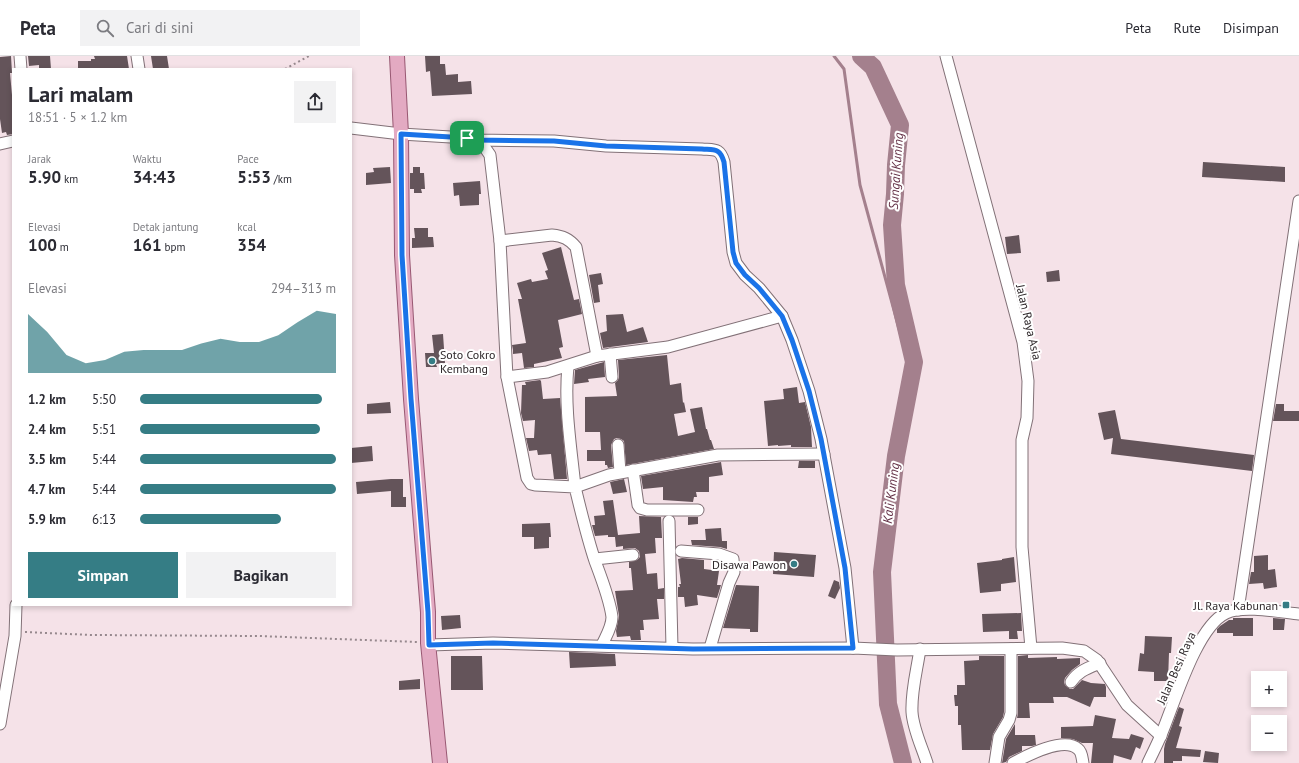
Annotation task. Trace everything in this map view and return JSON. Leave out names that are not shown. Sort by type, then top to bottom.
[{"type":"main road","points":[[397,56],[401,134],[402,255],[411,399],[428,612],[428,644],[440,763]]},
{"type":"street","points":[[20,56],[20,68]]},
{"type":"street","points":[[137,56],[139,68]]},
{"type":"street","name":"Jalan Raya Asia","points":[[946,56],[1023,342],[1028,381],[1027,418],[1022,440],[1022,547],[1031,648]]},
{"type":"street","points":[[352,128],[401,134],[467,138],[475,140],[554,141],[606,146],[716,150],[722,154],[733,252],[736,263],[782,316],[792,340],[809,391],[824,454],[845,568],[853,648]]},
{"type":"street","points":[[475,140],[483,145],[490,155],[500,240],[507,377],[527,478],[531,484],[575,487],[608,474],[718,455],[824,454]]},
{"type":"street","points":[[0,144],[12,141]]},
{"type":"street","points":[[1238,610],[1299,202]]},
{"type":"street","points":[[500,240],[561,235],[576,247],[597,356]]},
{"type":"street","points":[[507,377],[547,372],[597,356],[668,346],[782,316]]},
{"type":"street","points":[[610,354],[612,377]]},
{"type":"street","points":[[568,366],[566,383],[567,401],[575,487],[587,535],[612,616],[611,625],[602,645]]},
{"type":"street","points":[[618,445],[620,472]]},
{"type":"street","points":[[633,470],[638,505],[640,508],[647,510],[698,510]]},
{"type":"street","points":[[669,521],[672,648]]},
{"type":"street","points":[[682,552],[719,554],[733,559],[734,572],[729,583],[710,648]]},
{"type":"street","points":[[595,559],[633,555]]},
{"type":"street","points":[[0,724],[14,636],[16,606]]},
{"type":"street","name":"Jalan Besi Raya","points":[[1148,763],[1161,736],[1192,658],[1206,631],[1216,620],[1226,613],[1238,610],[1299,614]]},
{"type":"street","points":[[428,644],[493,643],[672,648],[870,648],[897,650],[1062,648],[1084,651],[1100,663],[1127,705],[1161,736]]},
{"type":"street","points":[[920,649],[912,712],[915,728],[927,763]]},
{"type":"street","points":[[995,763],[999,737],[1009,720],[1011,712],[1011,649]]},
{"type":"street","points":[[1071,682],[1081,671],[1100,663]]},
{"type":"street","points":[[1013,763],[1037,751],[1060,745],[1072,746],[1078,749],[1082,755],[1083,763]]},
{"type":"path","points":[[287,68],[309,56]]},
{"type":"path","points":[[14,632],[91,635],[259,636],[428,644]]},
{"type":"building","points":[[11,56],[12,73],[10,73],[12,95],[12,134],[7,135],[6,132],[2,133],[0,119],[0,57]]},
{"type":"building","points":[[28,56],[50,56],[51,68],[39,68],[39,65],[29,66]]},
{"type":"building","points":[[94,56],[127,56],[129,68],[78,68],[78,61],[91,61],[91,59],[95,59]]},
{"type":"building","points":[[151,56],[167,56],[169,68],[153,68]]},
{"type":"building","points":[[425,56],[440,56],[440,64],[445,64],[446,75],[458,74],[458,82],[471,81],[472,94],[432,96],[430,71],[426,72]]},
{"type":"building","points":[[1203,162],[1285,167],[1285,182],[1202,177]]},
{"type":"building","points":[[390,167],[391,183],[366,185],[366,173],[374,172],[373,168]]},
{"type":"building","points":[[413,167],[420,167],[420,173],[424,173],[425,189],[421,189],[422,193],[414,193],[414,189],[410,189],[410,173],[413,173]]},
{"type":"building","points":[[480,181],[481,194],[479,194],[479,205],[460,206],[459,195],[454,196],[453,183]]},
{"type":"building","points":[[414,228],[428,228],[428,237],[433,237],[434,247],[412,248],[412,238],[415,238]]},
{"type":"building","points":[[1019,235],[1021,253],[1007,254],[1005,237]]},
{"type":"building","points":[[561,247],[574,300],[579,299],[582,314],[558,320],[563,347],[559,348],[562,358],[534,364],[534,367],[524,368],[522,353],[513,354],[512,345],[526,343],[518,299],[522,299],[517,283],[531,279],[532,282],[548,279],[545,271],[548,270],[542,253]]},
{"type":"building","points":[[1059,270],[1060,281],[1047,282],[1046,272]]},
{"type":"building","points":[[601,273],[603,284],[598,285],[600,302],[594,303],[589,275]]},
{"type":"building","points":[[623,314],[627,332],[643,327],[648,342],[603,348],[600,333],[607,331],[606,315]]},
{"type":"building","points":[[443,334],[445,363],[436,364],[437,367],[426,367],[425,353],[434,353],[432,335]]},
{"type":"building","points":[[667,355],[670,385],[681,383],[683,403],[684,402],[686,412],[674,414],[678,436],[695,432],[690,409],[702,407],[706,429],[714,449],[626,465],[624,441],[617,438],[614,439],[611,445],[613,467],[608,468],[607,465],[605,465],[605,461],[587,461],[587,450],[601,450],[600,432],[585,432],[585,397],[617,396],[615,383],[619,377],[618,360]]},
{"type":"building","points":[[604,362],[605,377],[588,379],[589,382],[574,384],[575,370]]},
{"type":"building","points":[[540,380],[543,399],[560,398],[567,479],[554,479],[551,454],[538,455],[537,450],[529,451],[526,438],[534,438],[535,420],[523,421],[521,413],[522,385],[526,385],[525,382]]},
{"type":"building","points":[[797,387],[799,403],[805,402],[811,427],[812,447],[791,447],[791,445],[768,446],[764,401],[784,399],[783,389]]},
{"type":"building","points":[[390,402],[391,413],[367,414],[367,404]]},
{"type":"building","points":[[1276,404],[1284,404],[1284,411],[1299,411],[1299,421],[1273,421]]},
{"type":"building","points":[[1115,410],[1121,439],[1254,455],[1252,471],[1111,454],[1113,438],[1104,440],[1098,413]]},
{"type":"building","points":[[372,446],[373,461],[352,463],[352,448]]},
{"type":"building","points":[[799,461],[815,461],[815,468],[798,468]]},
{"type":"building","points":[[721,462],[723,475],[709,477],[709,492],[696,492],[697,497],[694,497],[693,502],[663,500],[663,487],[643,489],[641,476]]},
{"type":"building","points":[[403,479],[403,497],[406,497],[406,507],[391,507],[391,491],[357,494],[356,482]]},
{"type":"building","points":[[624,479],[627,492],[613,494],[610,482]]},
{"type":"building","points":[[613,500],[618,535],[640,533],[639,516],[661,517],[662,538],[655,538],[656,553],[645,554],[647,574],[657,573],[658,589],[664,588],[664,599],[657,599],[659,619],[643,620],[644,630],[640,630],[641,640],[631,640],[630,636],[617,637],[616,631],[619,616],[615,591],[633,590],[629,562],[637,560],[640,557],[639,551],[635,548],[623,549],[623,546],[616,547],[615,537],[608,537],[608,535],[595,536],[592,525],[595,525],[594,516],[605,515],[603,501]]},
{"type":"building","points":[[688,517],[698,517],[698,524],[688,525]]},
{"type":"building","points":[[550,523],[551,537],[549,537],[549,548],[534,549],[534,537],[522,537],[522,524]]},
{"type":"building","points":[[721,528],[722,541],[727,541],[727,549],[692,545],[691,540],[706,540],[705,529]]},
{"type":"building","points":[[774,552],[816,555],[814,577],[773,574]]},
{"type":"building","points":[[1268,555],[1268,570],[1275,569],[1277,587],[1264,589],[1263,583],[1249,584],[1251,572],[1254,572],[1254,556]]},
{"type":"building","points":[[1014,557],[1016,582],[1001,584],[1001,591],[980,593],[977,563]]},
{"type":"building","points":[[678,559],[704,560],[704,569],[719,571],[717,585],[721,585],[717,598],[697,595],[698,605],[685,607],[684,597],[678,597],[678,587],[680,587],[679,584],[681,584]]},
{"type":"building","points":[[834,580],[839,582],[840,588],[835,599],[828,596]]},
{"type":"building","points":[[736,585],[759,586],[758,632],[750,632],[750,629],[723,628]]},
{"type":"building","points":[[1021,613],[1022,631],[1017,631],[1018,639],[1009,639],[1009,631],[983,632],[982,614]]},
{"type":"building","points":[[460,615],[461,628],[442,630],[441,616]]},
{"type":"building","points":[[1233,618],[1253,618],[1253,636],[1233,636],[1233,633],[1217,633],[1217,629],[1220,626],[1229,620],[1233,620]]},
{"type":"building","points":[[1273,618],[1285,619],[1284,630],[1273,630]]},
{"type":"building","points":[[1145,636],[1172,637],[1171,653],[1169,653],[1168,681],[1154,681],[1154,672],[1138,671],[1140,653],[1144,654]]},
{"type":"building","points":[[569,652],[615,654],[616,666],[570,668]]},
{"type":"building","points":[[1028,655],[1028,658],[1080,658],[1080,664],[1065,678],[1065,685],[1070,689],[1073,689],[1082,680],[1091,683],[1105,684],[1106,697],[1094,697],[1090,707],[1067,697],[1053,697],[1054,703],[1029,703],[1030,718],[1017,718],[1018,656]]},
{"type":"building","points":[[451,656],[482,656],[483,690],[451,690]]},
{"type":"building","points":[[979,656],[1004,656],[1004,712],[1003,717],[993,734],[990,750],[962,750],[961,725],[958,725],[958,706],[955,706],[954,695],[957,695],[957,685],[965,685],[964,661],[979,660]]},
{"type":"building","points":[[420,679],[420,689],[399,690],[399,681]]},
{"type":"building","points":[[1179,707],[1184,709],[1179,726],[1182,727],[1176,748],[1201,750],[1200,757],[1182,756],[1182,761],[1164,763],[1165,744]]},
{"type":"building","points":[[1095,715],[1116,719],[1112,738],[1129,739],[1131,734],[1144,738],[1140,749],[1136,747],[1131,760],[1114,755],[1113,763],[1091,763],[1093,743],[1082,743],[1073,739],[1061,738],[1061,727],[1093,726]]},
{"type":"building","points":[[1015,724],[1015,735],[1035,735],[1036,745],[1022,746],[1022,751],[1009,757],[1006,762],[1002,763],[1006,739]]},
{"type":"building","points":[[1205,751],[1219,753],[1218,763],[1203,762]]},
{"type":"waterway","points":[[834,56],[844,69],[860,185],[908,362],[908,370]]},
{"type":"waterway","name":"Kali Kuning","points":[[861,56],[873,67],[900,125],[892,225],[896,285],[914,362],[896,456],[882,572],[888,704],[903,763]]},
{"type":"place","name":"Soto Cokro Kembang","points":[[432,361]]},
{"type":"place","name":"Disawa Pawon","points":[[794,564]]},
{"type":"place","name":"Jl. Raya Kabunan","points":[[1286,605]]},
{"type":"route","points":[[401,134],[467,138],[475,140],[554,141],[606,146],[702,149],[716,150],[722,154],[733,252],[736,263],[782,316],[792,340],[809,391],[821,439],[845,568],[853,648],[788,647],[693,649],[602,645],[493,643],[429,645],[428,612],[411,399],[402,255],[401,134]]},
{"type":"water label","name":"Sungai Kuning","points":[[896,171]]}]
